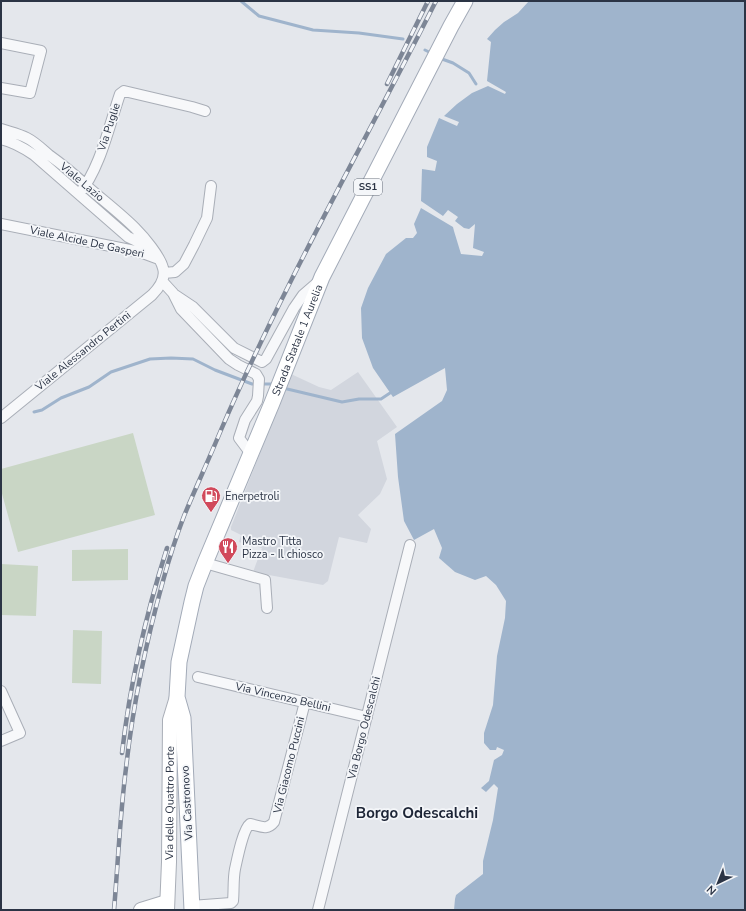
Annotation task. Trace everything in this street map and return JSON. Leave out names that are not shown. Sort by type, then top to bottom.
[{"type":"main road","name":"Strada Statale 1 Aurelia","points":[[177,697],[180,662],[196,586],[322,278],[465,1]]},
{"type":"main road","name":"Via delle Quattro Porte","points":[[167,906],[169,862],[170,720],[177,697]]},
{"type":"main road","name":"Via Castronovo","points":[[177,697],[183,718],[192,908]]},
{"type":"main road","points":[[141,910],[167,906]]},
{"type":"street","points":[[1,43],[41,51],[30,93],[1,88]]},
{"type":"street","name":"Via Puglie","points":[[79,194],[86,185],[99,157],[120,94],[124,91],[192,106],[205,111]]},
{"type":"street","name":"Viale Lazio","points":[[1,129],[28,139],[63,165],[135,228],[159,259]]},
{"type":"street","name":"Viale Lazio","points":[[1,139],[21,146],[28,151],[128,237],[152,249]]},
{"type":"street","points":[[163,277],[174,272],[184,264],[194,246],[207,218],[211,186]]},
{"type":"street","name":"Viale Alcide De Gasperi","points":[[1,224],[140,252],[159,259],[163,267],[163,277],[181,309],[229,359],[256,374],[259,379],[257,401],[245,420],[239,438],[251,454]]},
{"type":"street","name":"Viale Alessandro Pertini","points":[[1,418],[152,295],[158,289],[163,277]]},
{"type":"street","name":"Viale Alcide De Gasperi","points":[[173,293],[194,308],[234,348],[262,362],[266,359],[302,296],[322,278]]},
{"type":"street","name":"Via Borgo Odescalchi","points":[[318,910],[410,545]]},
{"type":"street","points":[[205,563],[266,580],[267,608]]},
{"type":"street","name":"Via Vincenzo Bellini","points":[[198,677],[367,717]]},
{"type":"street","points":[[1,691],[20,734],[1,741]]},
{"type":"street","name":"Via Giacomo Puccini","points":[[192,908],[231,903],[233,901],[235,870],[243,837],[247,826],[250,824],[267,827],[271,826],[274,822],[305,702]]},
{"type":"shaded area","points":[[358,372],[397,427],[377,441],[387,479],[380,494],[358,515],[371,529],[367,543],[339,537],[328,581],[323,585],[253,572],[262,548],[239,542],[241,535],[231,530],[231,527],[291,374],[319,387],[331,390]]},
{"type":"green space","points":[[133,433],[155,515],[18,552],[1,490],[1,469]]},
{"type":"green space","points":[[128,549],[128,580],[72,581],[72,550]]},
{"type":"green space","points":[[1,564],[38,566],[36,616],[1,615]]},
{"type":"green space","points":[[73,630],[102,631],[101,684],[72,683]]},
{"type":"water","points":[[529,1],[745,1],[745,910],[454,910],[456,895],[483,874],[483,861],[493,820],[498,788],[494,784],[486,792],[481,788],[489,781],[494,760],[502,755],[504,750],[497,747],[496,750],[490,750],[484,743],[484,733],[493,705],[497,656],[505,618],[506,601],[496,585],[486,576],[475,580],[455,572],[439,558],[442,548],[434,529],[414,540],[404,521],[398,477],[395,434],[442,401],[447,390],[445,368],[393,397],[373,368],[362,338],[361,308],[368,288],[386,254],[406,238],[413,238],[417,233],[414,224],[421,208],[453,227],[461,254],[482,256],[484,252],[473,248],[475,224],[469,229],[464,228],[455,221],[458,217],[448,210],[443,216],[421,201],[422,169],[435,171],[437,161],[427,157],[427,147],[439,118],[457,126],[459,122],[444,116],[472,93],[488,86],[505,94],[506,92],[487,81],[491,42],[487,39],[504,22],[518,13]]},
{"type":"waterway","points":[[241,1],[259,16],[313,30],[359,33],[403,39]]},
{"type":"waterway","points":[[425,50],[429,52]]},
{"type":"waterway","points":[[442,59],[453,63],[469,73],[476,84]]},
{"type":"waterway","points":[[34,412],[42,410],[61,398],[89,387],[111,372],[150,359],[193,359],[215,370],[252,384],[274,385]]},
{"type":"waterway","points":[[283,388],[342,402],[359,399],[381,399],[390,393]]},
{"type":"railway","points":[[387,84],[428,1]]},
{"type":"railway","points":[[114,910],[124,786],[136,697],[157,604],[178,532],[245,375],[271,321],[436,1]]},
{"type":"railway","points":[[122,753],[134,675],[152,598],[167,548]]},
{"type":"place","name":"Enerpetroli","points":[[211,513]]},
{"type":"place","name":"Mastro Titta Pizza - Il chiosco","points":[[228,564]]},
{"type":"district","name":"Borgo Odescalchi","points":[[417,813]]}]
